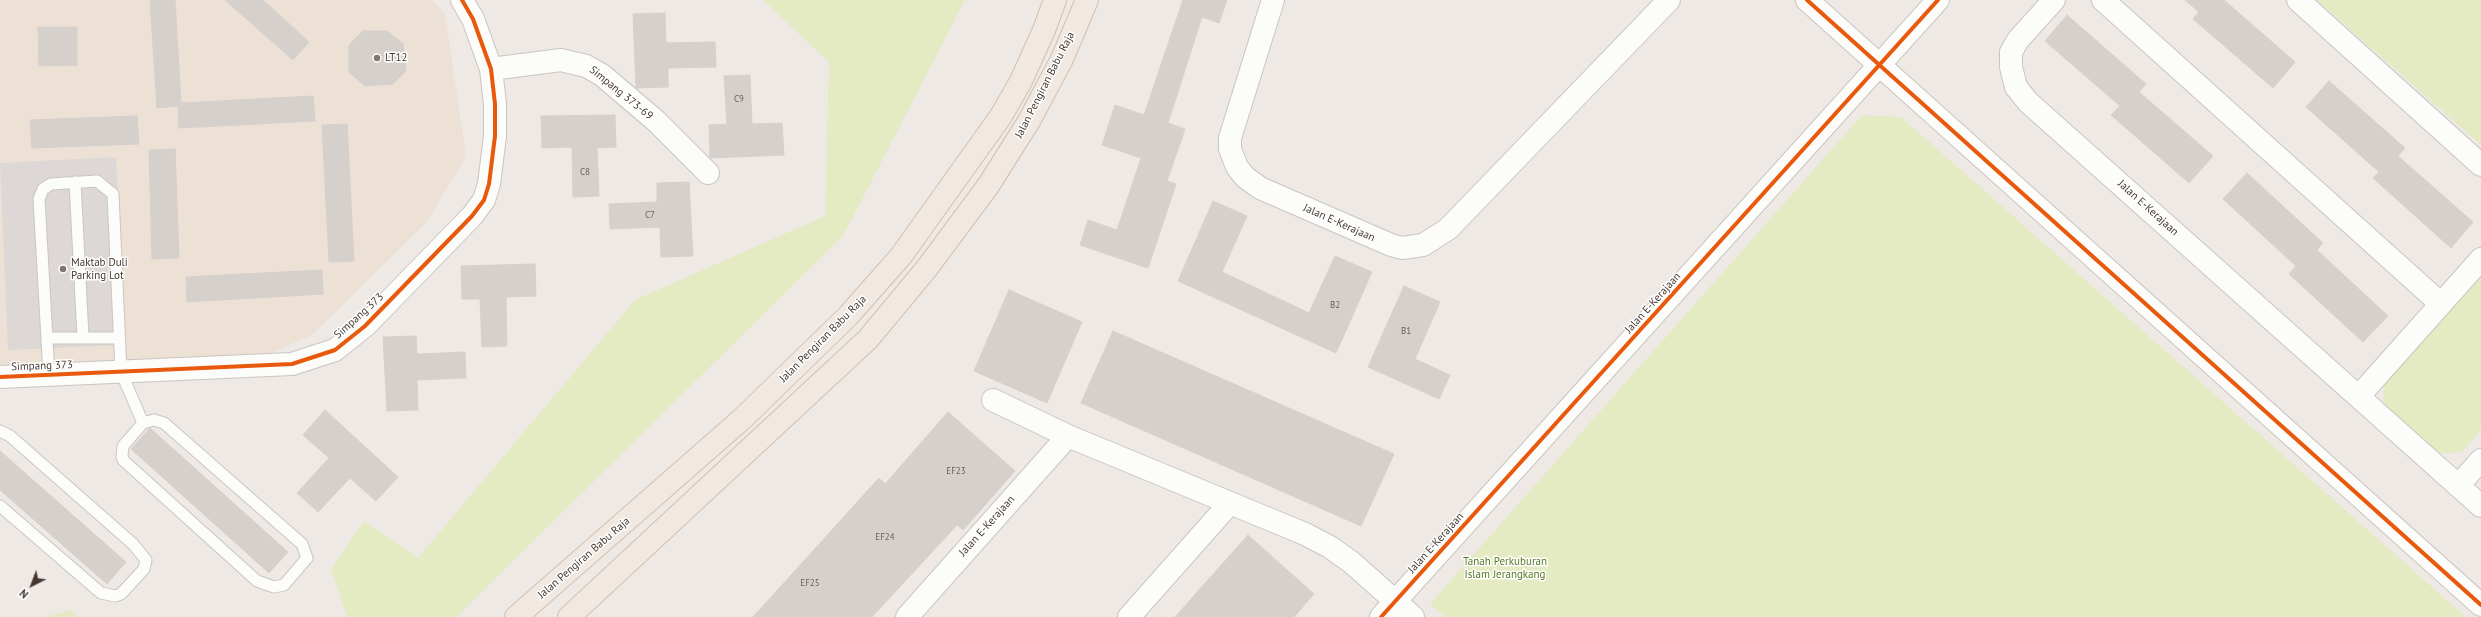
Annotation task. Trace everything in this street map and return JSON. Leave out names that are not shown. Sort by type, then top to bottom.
[{"type":"main road","name":"Jalan Pengiran Babu Raja","points":[[516,617],[742,419],[848,316],[901,256],[1001,116],[1041,37],[1055,0]]},
{"type":"main road","name":"Jalan Pengiran Babu Raja","points":[[574,613],[868,339],[927,268],[988,186],[1029,121],[1062,59],[1087,0]]},
{"type":"street","name":"Simpang 373","points":[[0,377],[292,364],[335,350],[365,326],[472,216],[484,200],[494,159],[495,104],[491,69],[473,18],[462,0]]},
{"type":"street","name":"Jalan E-Kerajaan","points":[[1273,0],[1230,138],[1230,149],[1236,167],[1260,188],[1391,246],[1402,248],[1423,245],[1448,229],[1669,0]]},
{"type":"street","points":[[1807,0],[2481,605]]},
{"type":"street","name":"Jalan E-Kerajaan","points":[[1381,617],[1938,0]]},
{"type":"street","name":"Jalan E-Kerajaan","points":[[2054,0],[2027,29],[2011,52],[2011,67],[2016,87],[2028,102],[2481,506]]},
{"type":"street","points":[[2103,0],[2441,304]]},
{"type":"street","points":[[2298,0],[2481,165]]},
{"type":"street","name":"Simpang 373-69","points":[[491,69],[561,60],[586,66],[602,75],[656,121],[708,173]]},
{"type":"street","points":[[2359,396],[2481,258]]},
{"type":"street","points":[[993,400],[1068,436],[1230,503],[1330,547],[1351,562],[1413,617]]},
{"type":"street","name":"Jalan E-Kerajaan","points":[[907,617],[1068,436]]},
{"type":"street","points":[[2458,486],[2481,460]]},
{"type":"street","points":[[1129,617],[1230,503]]},
{"type":"lane","points":[[49,375],[38,199],[43,190],[52,184],[97,181],[113,194],[121,372],[143,423]]},
{"type":"lane","points":[[75,182],[83,337]]},
{"type":"lane","points":[[46,338],[119,338]]},
{"type":"lane","points":[[154,420],[164,423],[302,544],[307,558],[284,584],[274,587],[257,581],[128,466],[122,456],[123,446],[143,423],[154,420]]},
{"type":"lane","points":[[0,431],[10,436],[133,544],[146,560],[144,569],[121,594],[115,596],[101,593],[0,506]]},
{"type":"shaded area","points":[[0,0],[431,0],[445,13],[466,156],[426,223],[312,335],[264,356],[0,367]]},
{"type":"shaded area","name":"Maktab Duli Parking Lot","points":[[116,157],[126,345],[8,350],[0,163]]},
{"type":"green space","points":[[763,0],[965,0],[843,236],[456,617],[347,617],[331,569],[364,521],[418,558],[635,300],[825,216],[829,62]]},
{"type":"green space","points":[[2317,0],[2481,0],[2481,145]]},
{"type":"green space","name":"Tanah Perkuburan Islam Jerangkang","points":[[1862,115],[1901,117],[2466,617],[1445,617],[1430,604]]},
{"type":"green space","points":[[2481,273],[2481,430],[2462,452],[2436,454],[2383,406],[2384,381]]},
{"type":"green space","points":[[70,610],[77,617],[47,617]]},
{"type":"building","points":[[150,0],[175,0],[181,103],[313,96],[315,121],[179,128],[178,106],[157,108]]},
{"type":"building","points":[[225,0],[263,0],[309,42],[293,60]]},
{"type":"building","points":[[1183,0],[1227,0],[1219,23],[1202,17],[1168,123],[1185,129],[1167,181],[1176,184],[1148,268],[1080,245],[1088,220],[1117,230],[1141,158],[1102,145],[1115,105],[1144,115]]},
{"type":"building","points":[[2185,0],[2224,0],[2295,62],[2273,88],[2193,19],[2199,12]]},
{"type":"building","points":[[665,13],[666,43],[715,42],[716,67],[668,68],[668,87],[636,88],[633,14]]},
{"type":"building","points":[[2067,15],[2146,84],[2139,92],[2213,156],[2189,183],[2111,115],[2120,106],[2045,41]]},
{"type":"building","points":[[38,27],[77,27],[77,65],[39,66]]},
{"type":"building","name":"LT12","points":[[363,31],[387,31],[403,44],[406,71],[393,84],[365,86],[349,72],[349,45]]},
{"type":"building","points":[[750,75],[752,124],[782,123],[784,155],[710,158],[709,125],[727,124],[724,76]]},
{"type":"building","points":[[2329,81],[2405,148],[2398,156],[2473,222],[2451,248],[2373,178],[2379,172],[2306,107]]},
{"type":"building","points":[[615,115],[616,147],[597,148],[599,196],[573,197],[572,147],[542,148],[541,116]]},
{"type":"building","points":[[137,116],[139,144],[32,148],[30,120]]},
{"type":"building","points":[[347,124],[354,261],[329,262],[322,125]]},
{"type":"building","points":[[175,149],[179,258],[152,259],[149,150]]},
{"type":"building","points":[[2247,173],[2323,243],[2317,250],[2388,316],[2363,342],[2289,274],[2296,266],[2223,199]]},
{"type":"building","points":[[689,182],[693,256],[661,257],[660,227],[610,229],[609,204],[657,202],[657,183]]},
{"type":"building","points":[[1213,201],[1247,216],[1222,272],[1309,313],[1335,256],[1372,272],[1336,353],[1178,281]]},
{"type":"building","points":[[535,264],[536,296],[506,297],[507,346],[482,347],[480,299],[462,299],[461,266]]},
{"type":"building","points":[[322,270],[323,294],[187,302],[186,277]]},
{"type":"building","points":[[1404,286],[1440,302],[1415,359],[1450,375],[1439,399],[1368,367]]},
{"type":"building","points":[[1009,290],[1082,322],[1047,403],[974,371]]},
{"type":"building","points":[[1113,331],[1394,454],[1361,526],[1081,403]]},
{"type":"building","points":[[416,336],[417,354],[465,352],[466,378],[417,380],[418,410],[387,411],[383,337]]},
{"type":"building","points":[[325,410],[398,477],[376,501],[350,478],[318,512],[297,493],[329,458],[303,435]]},
{"type":"building","points":[[948,412],[1015,471],[963,530],[957,525],[872,617],[753,617],[879,478],[885,484]]},
{"type":"building","points":[[150,428],[288,552],[269,573],[131,449]]},
{"type":"building","points":[[0,451],[126,562],[107,584],[0,490]]},
{"type":"building","points":[[1248,535],[1314,594],[1294,617],[1175,617]]},
{"type":"cycle path","points":[[0,377],[292,364],[335,350],[365,326],[472,216],[484,200],[489,184],[495,136],[495,104],[491,69],[473,19],[462,0]]},
{"type":"cycle path","points":[[1807,0],[2481,605]]},
{"type":"cycle path","points":[[1381,617],[1938,0]]},
{"type":"place","name":"LT12","points":[[377,58]]},
{"type":"place","name":"Maktab Duli Parking Lot","points":[[63,269]]}]
